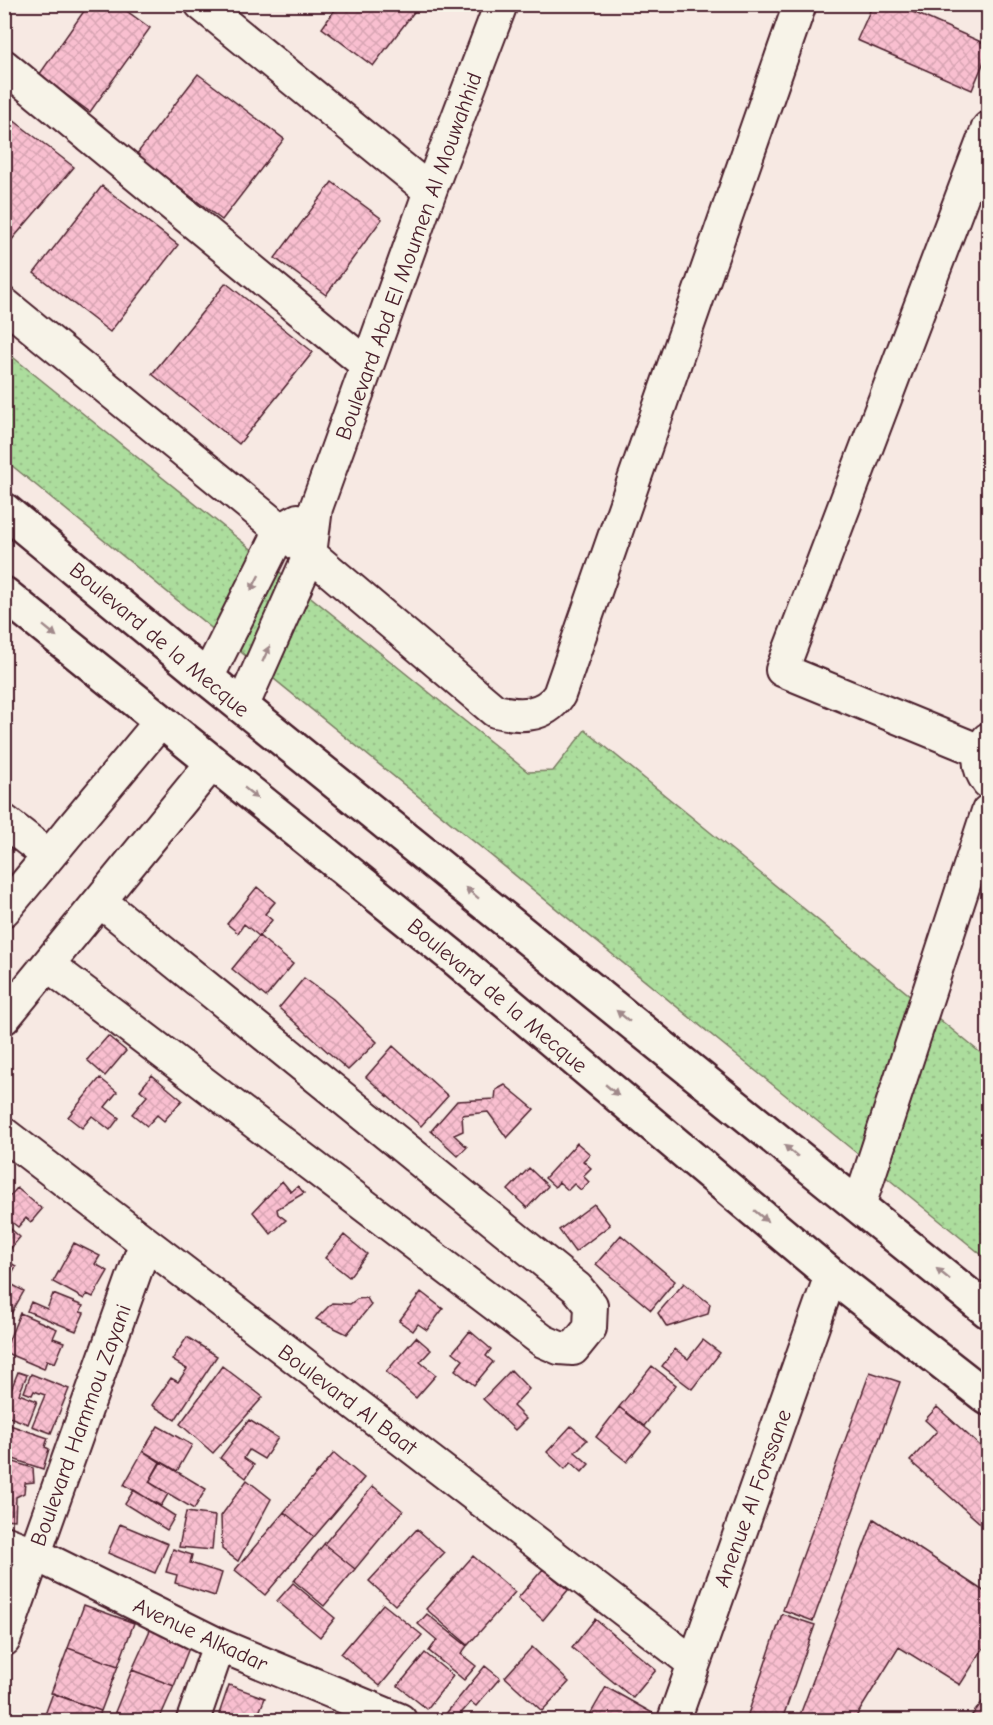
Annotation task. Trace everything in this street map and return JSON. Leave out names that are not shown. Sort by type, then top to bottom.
[{"type":"main road","name":"Boulevard de la Mecque","points":[[4,510],[242,707],[988,1311]]},
{"type":"main road","name":"Boulevard de la Mecque","points":[[4,594],[466,968],[831,1275],[988,1398]]},
{"type":"street","points":[[201,4],[430,191]]},
{"type":"street","name":"Boulevard Abd El Moumen Al Mouwahhid","points":[[242,707],[310,554],[316,508],[430,191],[501,4]]},
{"type":"street","points":[[4,304],[310,554],[495,711],[518,715],[540,711],[552,705],[559,695],[800,4]]},
{"type":"street","points":[[4,66],[368,365]]},
{"type":"street","points":[[988,128],[782,670],[984,745],[979,766],[988,782]]},
{"type":"street","points":[[207,678],[281,530],[316,508]]},
{"type":"street","points":[[4,910],[161,721]]},
{"type":"street","points":[[4,1018],[213,762]]},
{"type":"street","points":[[859,1206],[988,811]]},
{"type":"street","points":[[4,820],[50,856]]},
{"type":"street","points":[[48,964],[543,1341],[560,1348],[573,1349],[590,1328],[591,1305],[577,1288],[100,901]]},
{"type":"street","name":"Boulevard Al Baat","points":[[4,1134],[693,1663]]},
{"type":"street","name":"Boulevard Hammou Zayani","points":[[4,1640],[33,1553],[146,1244]]},
{"type":"street","name":"Anenue Al Forssane","points":[[674,1720],[831,1275]]},
{"type":"street","name":"Avenue Alkadar","points":[[4,1542],[33,1553],[219,1645],[400,1720]]},
{"type":"street","points":[[193,1720],[219,1645]]},
{"type":"green space","points":[[4,350],[528,772],[553,771],[585,730],[988,1059],[988,1260],[5,460]]},
{"type":"building","points":[[89,4],[117,4],[150,28],[90,112],[39,75]]},
{"type":"building","points":[[339,4],[420,4],[373,66],[322,28]]},
{"type":"building","points":[[873,4],[905,4],[904,8],[988,45],[988,52],[972,90],[857,40]]},
{"type":"building","points":[[198,74],[284,139],[222,220],[136,155]]},
{"type":"building","points":[[4,113],[74,167],[4,249]]},
{"type":"building","points":[[332,182],[382,219],[326,295],[275,258]]},
{"type":"building","points":[[102,186],[178,245],[110,332],[34,273]]},
{"type":"building","points":[[226,283],[313,352],[239,444],[152,374]]},
{"type":"building","points":[[257,887],[275,902],[265,914],[272,920],[259,936],[244,924],[238,933],[227,924]]},
{"type":"building","points":[[259,936],[293,964],[266,997],[232,969]]},
{"type":"building","points":[[304,978],[333,999],[377,1042],[348,1070],[279,1008]]},
{"type":"building","points":[[108,1036],[126,1051],[105,1076],[87,1060]]},
{"type":"building","points":[[393,1046],[448,1096],[421,1126],[366,1077]]},
{"type":"building","points":[[152,1075],[182,1100],[164,1121],[157,1115],[147,1126],[132,1114],[147,1096],[140,1090]]},
{"type":"building","points":[[100,1078],[117,1092],[105,1107],[119,1118],[110,1130],[92,1116],[82,1128],[68,1117]]},
{"type":"building","points":[[505,1085],[534,1109],[507,1138],[488,1112],[462,1115],[463,1131],[454,1135],[467,1147],[458,1156],[431,1131],[457,1101],[495,1099],[496,1090]]},
{"type":"building","points":[[577,1143],[590,1154],[583,1161],[591,1168],[583,1176],[589,1182],[581,1190],[574,1184],[568,1190],[559,1182],[555,1187],[545,1178]]},
{"type":"building","points":[[529,1168],[548,1186],[527,1208],[508,1190]]},
{"type":"building","points":[[282,1181],[291,1192],[298,1186],[304,1193],[277,1209],[278,1214],[286,1220],[271,1234],[253,1212]]},
{"type":"building","points":[[17,1188],[42,1209],[31,1222],[26,1218],[18,1227],[4,1216],[4,1203]]},
{"type":"building","points":[[594,1204],[610,1225],[575,1252],[559,1230]]},
{"type":"building","points":[[4,1223],[20,1237],[8,1252],[4,1249]]},
{"type":"building","points":[[344,1235],[367,1254],[349,1277],[325,1258]]},
{"type":"building","points":[[621,1235],[675,1281],[651,1310],[596,1264]]},
{"type":"building","points":[[74,1243],[100,1256],[95,1264],[108,1271],[93,1297],[87,1294],[84,1299],[53,1282]]},
{"type":"building","points":[[5,1260],[16,1266],[7,1282],[24,1291],[4,1326]]},
{"type":"building","points":[[684,1283],[710,1304],[708,1314],[667,1327],[658,1313]]},
{"type":"building","points":[[421,1292],[443,1309],[427,1330],[418,1324],[413,1331],[399,1321]]},
{"type":"building","points":[[53,1294],[83,1306],[80,1312],[84,1313],[76,1331],[27,1311],[31,1302],[47,1309]]},
{"type":"building","points":[[367,1298],[371,1305],[347,1334],[316,1319],[332,1303],[350,1304],[357,1299]]},
{"type":"building","points":[[20,1313],[57,1329],[53,1338],[64,1342],[55,1363],[47,1360],[44,1369],[4,1352]]},
{"type":"building","points":[[470,1331],[491,1349],[486,1356],[493,1362],[474,1385],[455,1370],[463,1360],[453,1352]]},
{"type":"building","points":[[187,1337],[217,1356],[175,1420],[152,1405],[171,1378],[178,1382],[187,1369],[172,1360]]},
{"type":"building","points":[[416,1337],[431,1350],[420,1362],[436,1375],[416,1398],[386,1372]]},
{"type":"building","points":[[703,1340],[720,1353],[692,1389],[662,1366],[675,1349],[688,1359]]},
{"type":"building","points":[[222,1366],[263,1397],[213,1453],[180,1424]]},
{"type":"building","points":[[652,1366],[676,1385],[644,1426],[619,1407]]},
{"type":"building","points":[[511,1370],[529,1389],[513,1406],[526,1419],[515,1430],[483,1399]]},
{"type":"building","points":[[18,1372],[27,1375],[19,1394],[37,1401],[28,1424],[4,1415],[4,1407]]},
{"type":"building","points":[[870,1372],[900,1382],[813,1621],[783,1610]]},
{"type":"building","points":[[31,1374],[69,1389],[51,1433],[32,1426],[45,1395],[34,1391],[32,1395],[24,1392]]},
{"type":"building","points":[[619,1407],[651,1432],[627,1462],[596,1437]]},
{"type":"building","points":[[937,1407],[988,1453],[988,1530],[910,1461],[937,1431],[925,1420]]},
{"type":"building","points":[[249,1420],[278,1438],[264,1459],[249,1450],[244,1458],[254,1465],[246,1478],[220,1458]]},
{"type":"building","points":[[4,1423],[48,1438],[45,1447],[49,1449],[43,1469],[4,1456]]},
{"type":"building","points":[[158,1426],[192,1445],[177,1471],[143,1451]]},
{"type":"building","points":[[571,1426],[587,1440],[575,1452],[589,1464],[582,1472],[571,1462],[565,1469],[547,1452]]},
{"type":"building","points":[[143,1451],[160,1462],[149,1482],[168,1494],[161,1506],[124,1485]]},
{"type":"building","points":[[334,1453],[364,1478],[314,1537],[284,1512]]},
{"type":"building","points":[[4,1459],[33,1468],[34,1482],[25,1483],[24,1493],[16,1497],[15,1520],[4,1519],[4,1496],[7,1491],[4,1487]]},
{"type":"building","points":[[161,1462],[206,1489],[194,1509],[149,1482]]},
{"type":"building","points":[[247,1480],[271,1499],[238,1561],[222,1549],[221,1516]]},
{"type":"building","points":[[373,1486],[403,1511],[355,1569],[324,1544]]},
{"type":"building","points":[[134,1490],[175,1516],[167,1530],[125,1504]]},
{"type":"building","points":[[186,1512],[215,1516],[212,1550],[179,1547]]},
{"type":"building","points":[[284,1512],[314,1537],[265,1595],[235,1570]]},
{"type":"building","points":[[874,1519],[988,1594],[988,1641],[960,1685],[899,1647],[854,1720],[798,1720]]},
{"type":"building","points":[[120,1524],[168,1544],[155,1573],[108,1553]]},
{"type":"building","points":[[417,1529],[444,1553],[395,1605],[369,1581]]},
{"type":"building","points":[[324,1544],[355,1569],[324,1606],[294,1581]]},
{"type":"building","points":[[173,1549],[192,1555],[190,1563],[222,1573],[215,1596],[175,1583],[177,1575],[166,1572]]},
{"type":"building","points":[[473,1556],[515,1592],[468,1645],[426,1609]]},
{"type":"building","points":[[543,1569],[568,1590],[543,1620],[518,1598]]},
{"type":"building","points":[[293,1583],[335,1618],[320,1637],[277,1601]]},
{"type":"building","points":[[383,1604],[422,1635],[380,1686],[341,1654]]},
{"type":"building","points":[[84,1605],[134,1623],[118,1666],[68,1648]]},
{"type":"building","points":[[427,1614],[467,1646],[461,1654],[476,1666],[464,1680],[429,1651],[437,1640],[418,1624]]},
{"type":"building","points":[[782,1614],[815,1625],[782,1720],[746,1720]]},
{"type":"building","points":[[595,1619],[656,1670],[633,1698],[572,1648]]},
{"type":"building","points":[[151,1628],[191,1643],[174,1686],[132,1670]]},
{"type":"building","points":[[532,1647],[569,1682],[542,1711],[505,1677]]},
{"type":"building","points":[[68,1648],[118,1666],[101,1711],[51,1693]]},
{"type":"building","points":[[425,1653],[453,1676],[427,1709],[398,1686]]},
{"type":"building","points":[[485,1666],[500,1678],[476,1706],[471,1702],[455,1720],[449,1720],[444,1716]]},
{"type":"building","points":[[132,1670],[174,1686],[159,1720],[136,1720],[115,1712]]},
{"type":"building","points":[[229,1685],[265,1698],[256,1720],[237,1720],[219,1714]]},
{"type":"building","points":[[606,1687],[663,1719],[587,1720]]},
{"type":"building","points":[[53,1693],[101,1711],[98,1720],[43,1720]]},
{"type":"building","points":[[987,1696],[988,1720],[968,1720]]},
{"type":"building","points":[[115,1712],[136,1720],[112,1720]]}]
